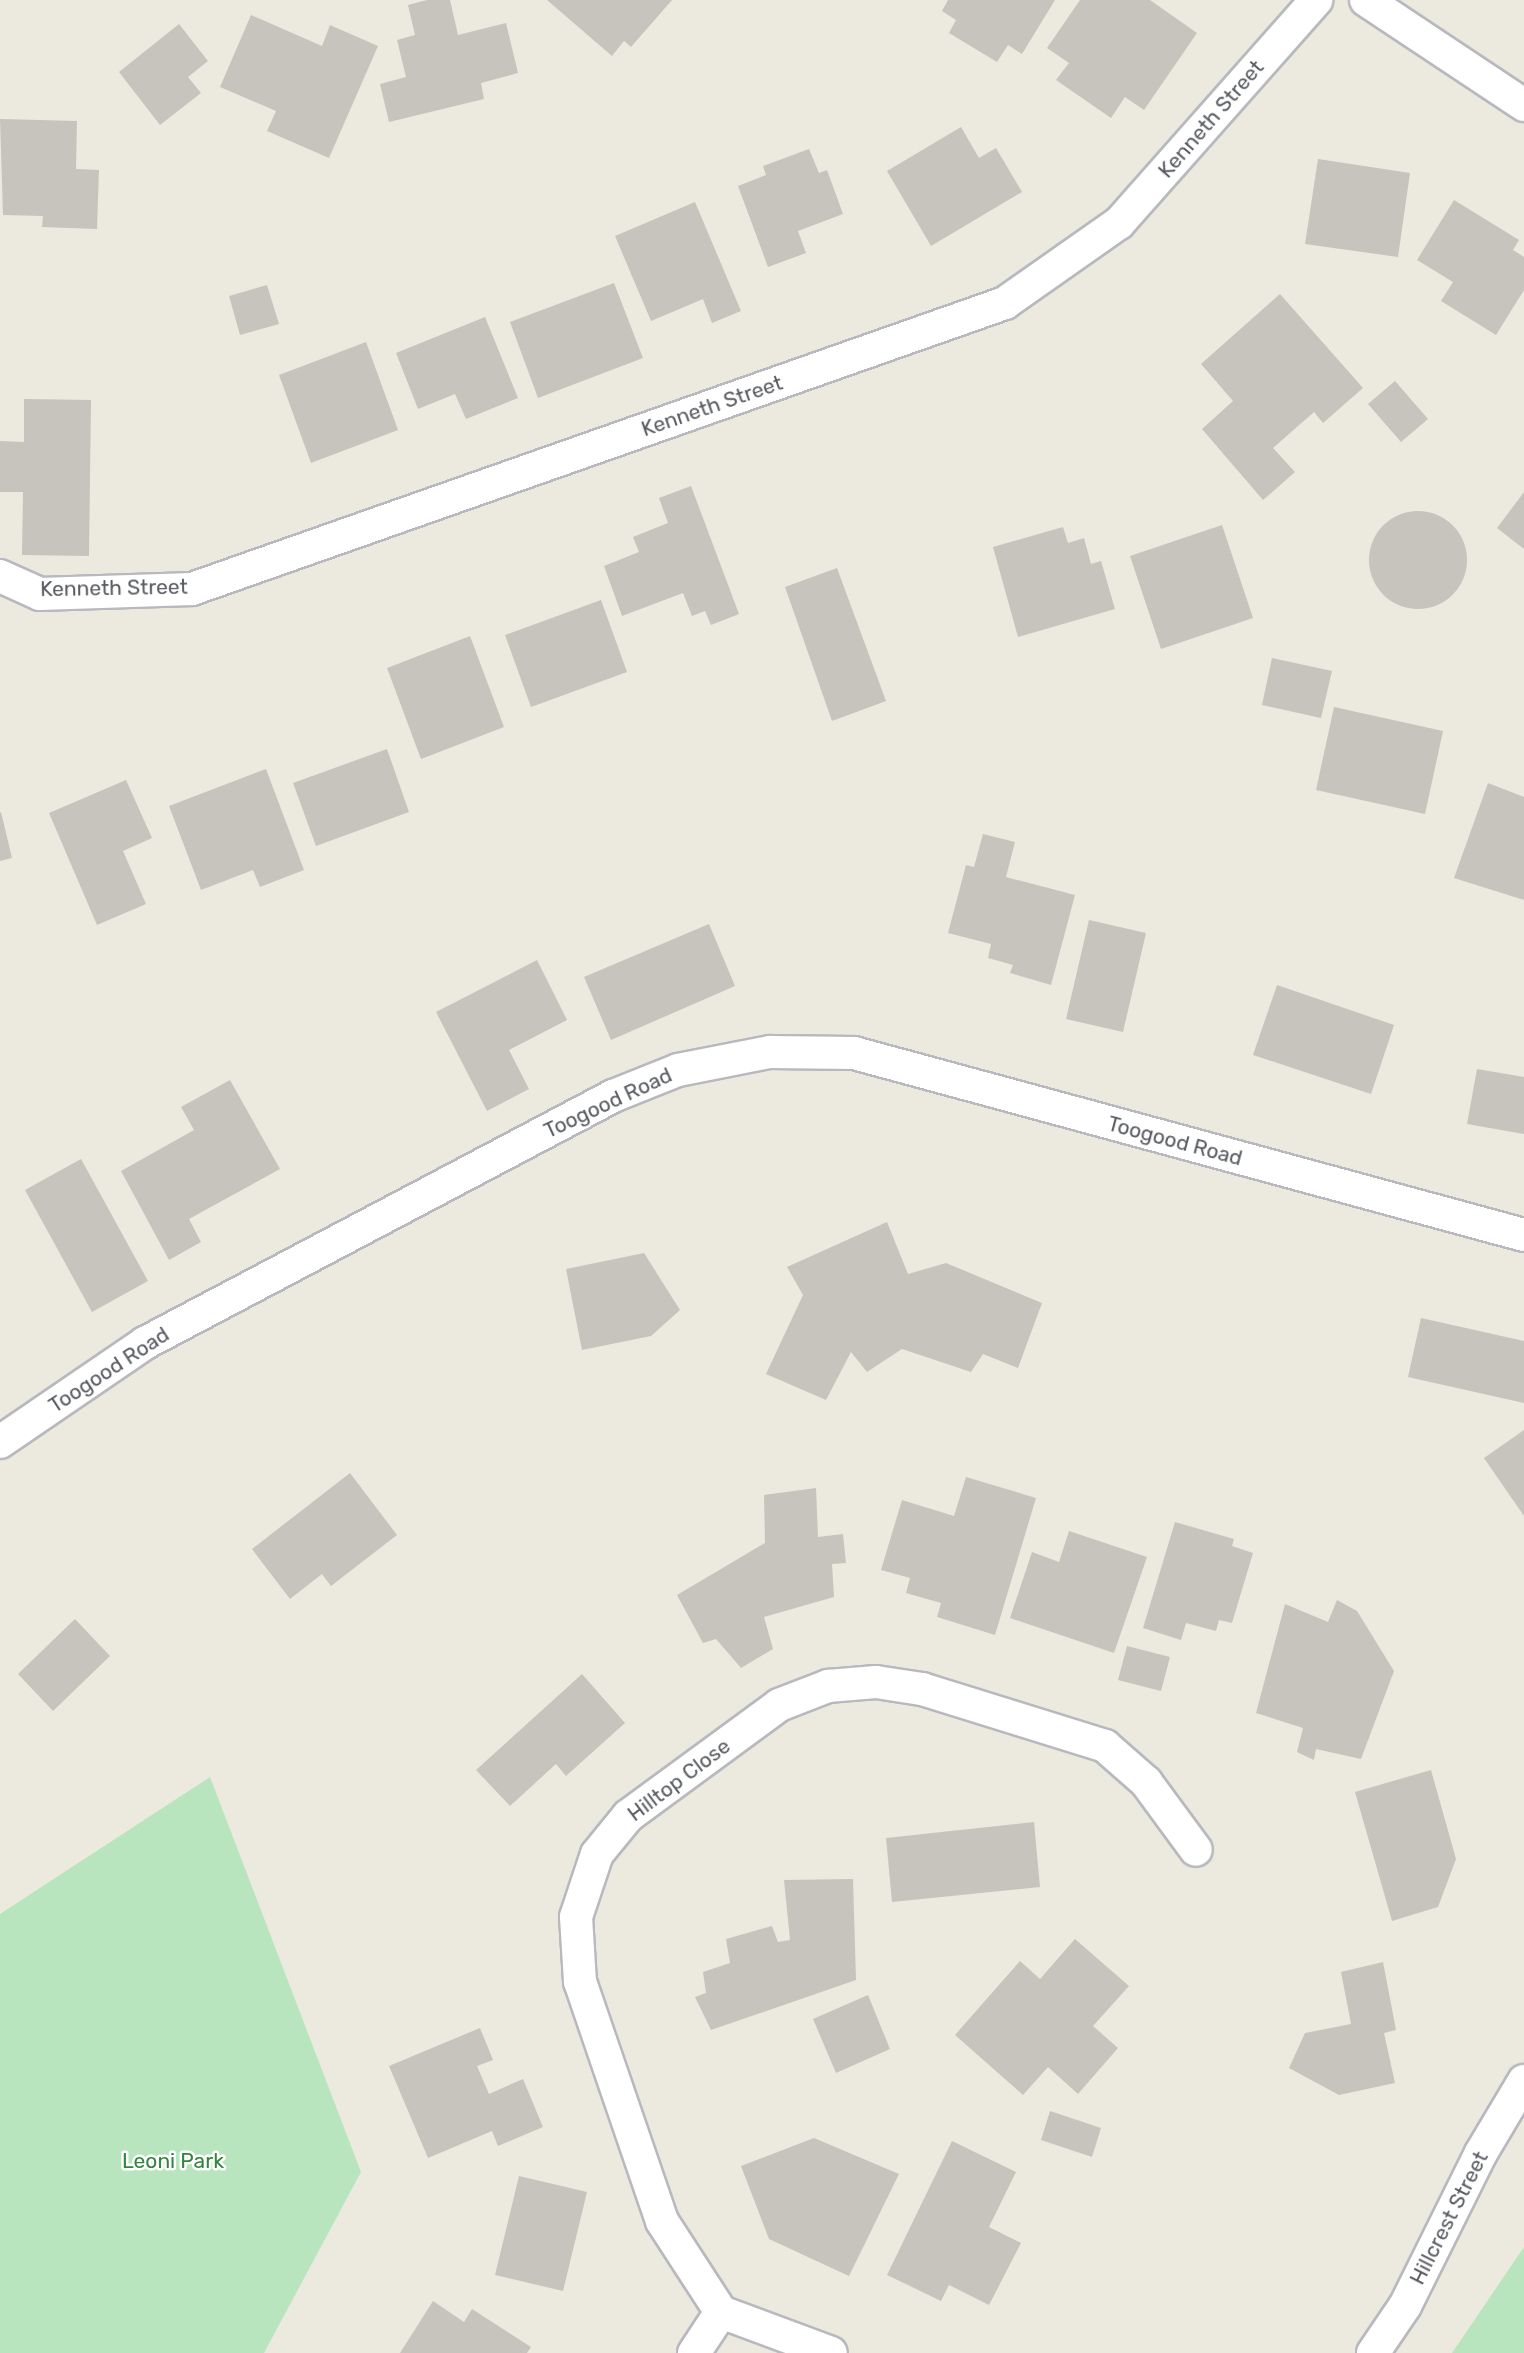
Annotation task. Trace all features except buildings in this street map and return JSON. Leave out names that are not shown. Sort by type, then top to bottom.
[{"type":"street","name":"Kenneth Street","points":[[0,576],[40,594],[192,589],[1005,303],[1119,223],[1316,0]]},
{"type":"street","points":[[1366,0],[1524,105]]},
{"type":"street","name":"Toogood Road","points":[[0,1442],[145,1343],[613,1096],[678,1070],[770,1052],[854,1053],[1524,1235]]},
{"type":"street","name":"Hilltop Close","points":[[721,2312],[662,2221],[580,1982],[576,1917],[597,1854],[628,1815],[779,1705],[828,1686],[876,1682],[922,1689],[1105,1746],[1146,1782],[1196,1850]]},
{"type":"street","name":"Hillcrest Street","points":[[1373,2353],[1405,2306],[1481,2153],[1524,2081]]},
{"type":"street","points":[[694,2353],[721,2312],[831,2353]]},
{"type":"green space","name":"Leoni Park","points":[[210,1777],[361,2172],[264,2353],[0,2353],[0,1914]]},
{"type":"green space","points":[[1524,2247],[1524,2353],[1452,2353]]}]
